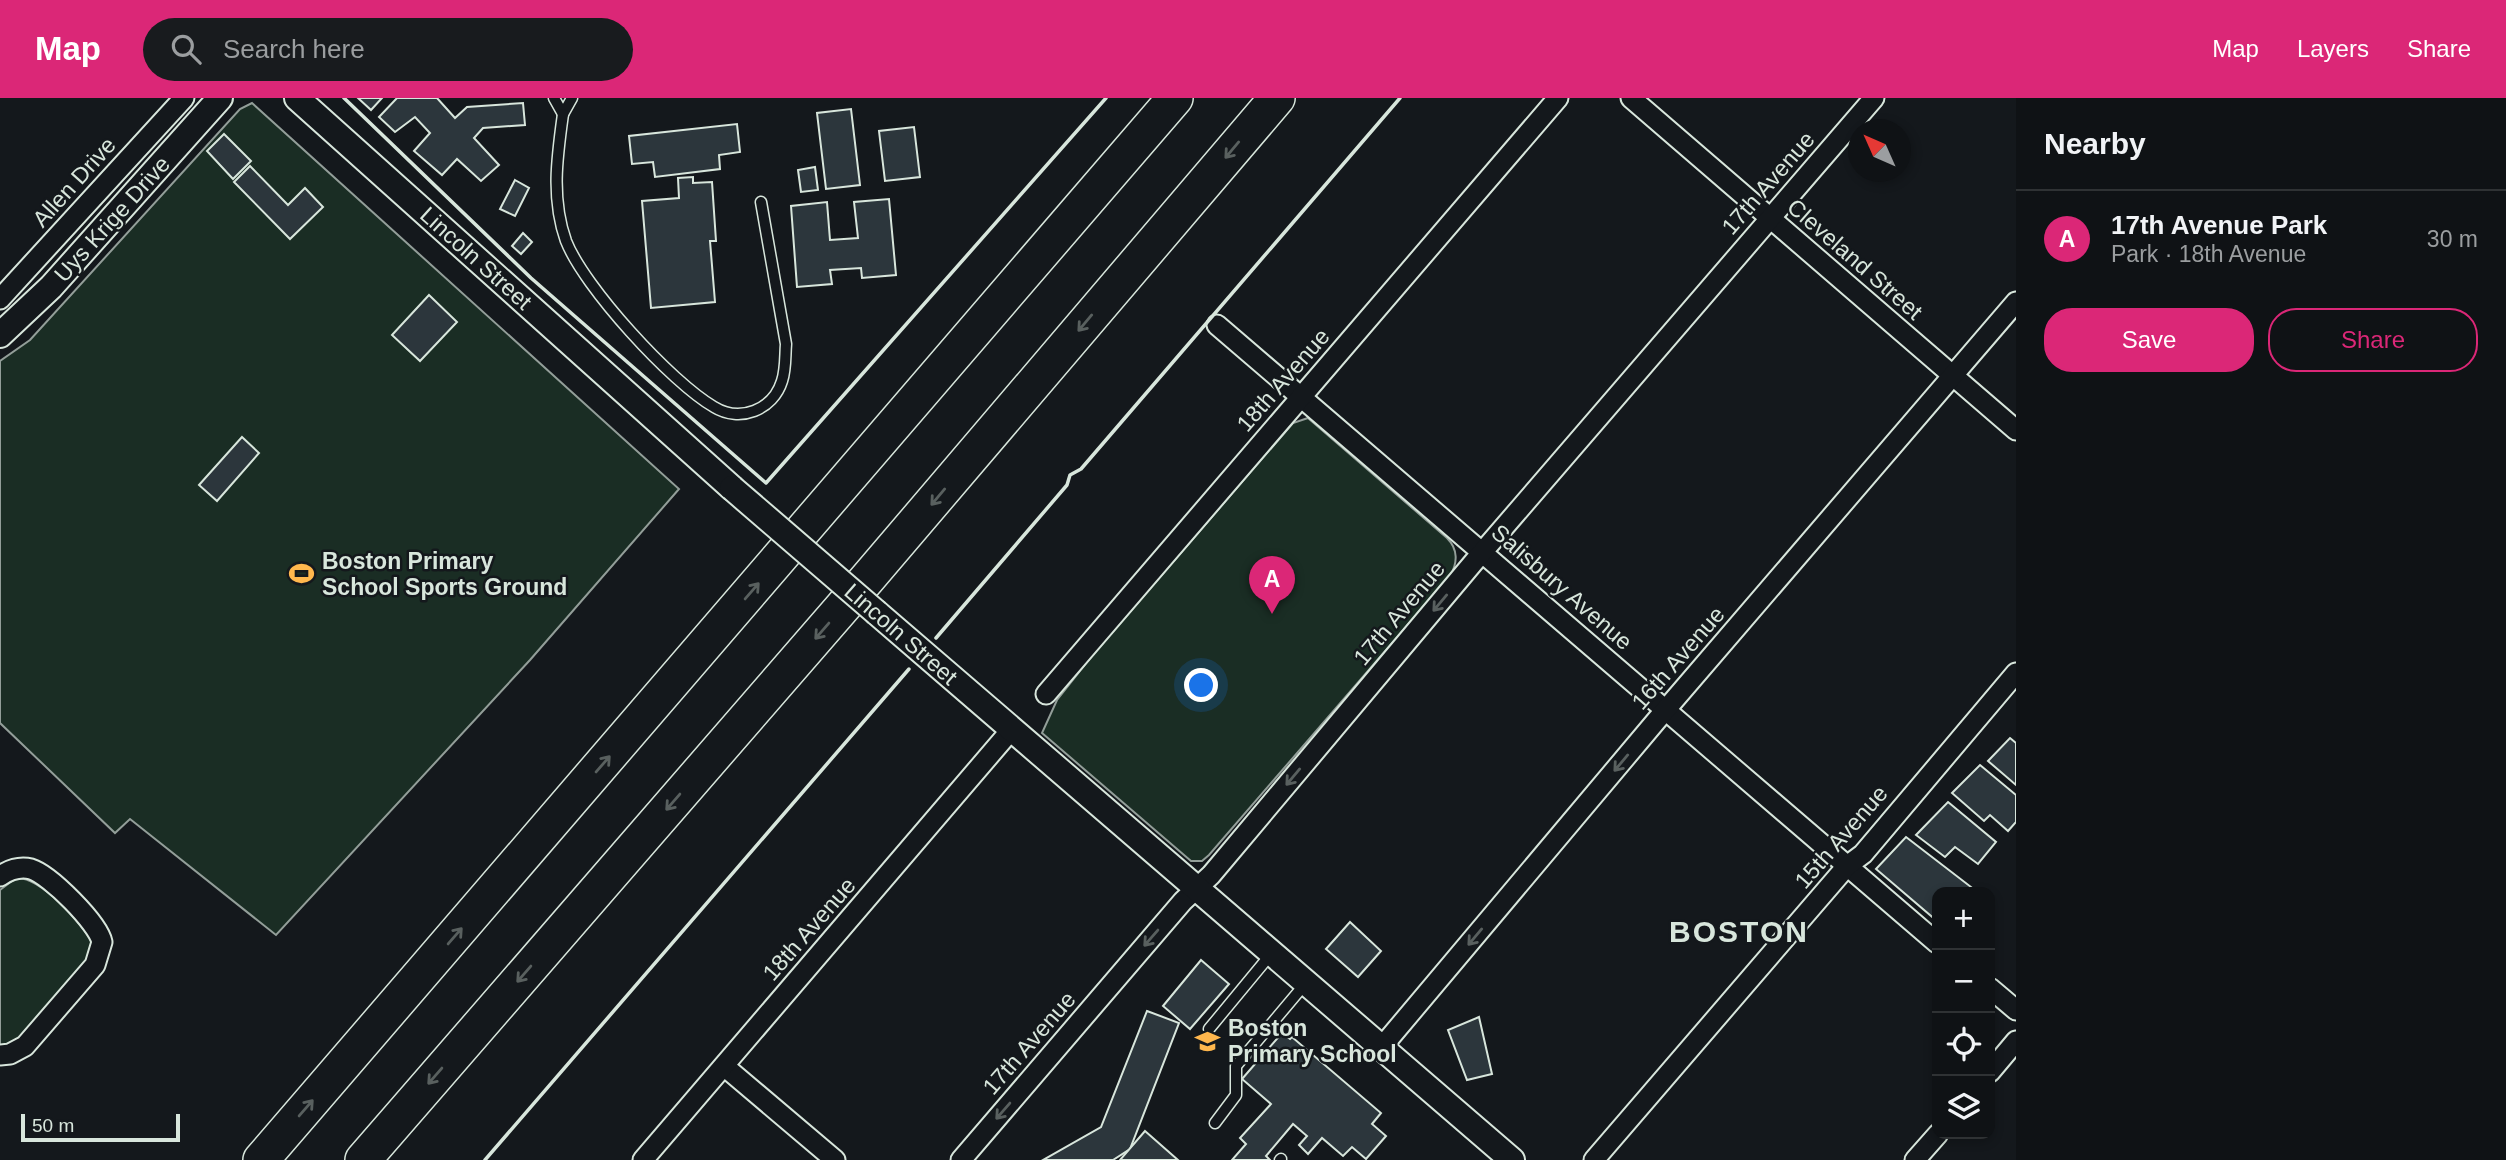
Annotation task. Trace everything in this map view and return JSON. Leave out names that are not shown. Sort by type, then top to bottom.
[{"type":"highway","points":[[261,1160],[1175,98]]},
{"type":"highway","points":[[363,1160],[860,588],[1277,98]]},
{"type":"street","name":"Allen Drive","points":[[0,299],[184,98]]},
{"type":"street","name":"Uys Krige Drive","points":[[0,335],[51,287],[220,98]]},
{"type":"street","name":"Lincoln Street","points":[[298,98],[732,488],[1512,1160]]},
{"type":"street","name":"18th Avenue","points":[[1046,694],[1559,98]]},
{"type":"street","name":"Cleveland Street","points":[[1630,98],[2016,430]]},
{"type":"street","name":"17th Avenue","points":[[961,1160],[1183,901],[1198,888],[1874,98]]},
{"type":"street","name":"16th Avenue","points":[[1381,1048],[1665,710],[2016,302]]},
{"type":"street","name":"Salisbury Avenue","points":[[1217,325],[1484,551],[1932,939]]},
{"type":"street","name":"15th Avenue","points":[[1594,1160],[1847,866],[1863,854],[1878,833],[2016,673]]},
{"type":"street","name":"18th Avenue","points":[[643,1160],[1012,729]]},
{"type":"street","points":[[0,876],[16,868],[38,872],[93,922],[102,942],[95,965],[25,1046],[10,1054],[0,1055]]},
{"type":"street","points":[[1995,992],[2016,1010]]},
{"type":"street","points":[[1995,1066],[2016,1041]]},
{"type":"street","points":[[724,1066],[835,1160]]},
{"type":"street","points":[[1915,1160],[1934,1139]]},
{"type":"lane","points":[[554,98],[563,114]]},
{"type":"lane","points":[[572,98],[563,114],[556,163],[557,205],[566,240],[575,257],[623,323],[655,357],[714,408],[735,414],[755,413],[772,398],[782,382],[785,364],[786,344],[761,202]]},
{"type":"lane","points":[[1209,1029],[1272,953]]},
{"type":"lane","points":[[1215,1123],[1236,1095],[1233,1072],[1236,1066],[1306,982]]},
{"type":"green space","name":"Boston Primary School Sports Ground","points":[[252,103],[679,489],[530,660],[276,935],[130,819],[115,833],[0,723],[0,361],[30,340],[240,109]]},
{"type":"green space","points":[[1308,418],[1451,542],[1456,556],[1454,566],[1450,576],[1209,855],[1202,861],[1191,861],[1042,733],[1057,700],[1095,652],[1293,423]]},
{"type":"green space","points":[[16,878],[26,879],[37,885],[60,903],[93,944],[88,960],[16,1042],[0,1046],[0,890]]},
{"type":"building","points":[[358,98],[382,98],[371,110]]},
{"type":"building","points":[[397,98],[437,98],[455,118],[467,107],[523,103],[525,125],[483,128],[474,138],[499,165],[481,181],[457,159],[442,175],[414,151],[430,133],[415,117],[395,132],[379,117]]},
{"type":"building","points":[[851,109],[860,185],[826,189],[817,113]]},
{"type":"building","points":[[737,124],[740,152],[719,155],[720,169],[655,177],[653,162],[632,164],[629,136]]},
{"type":"building","points":[[914,127],[920,177],[885,181],[879,131]]},
{"type":"building","points":[[224,134],[251,161],[233,179],[207,151]]},
{"type":"building","points":[[250,166],[288,205],[305,188],[323,207],[290,239],[234,182]]},
{"type":"building","points":[[815,167],[818,190],[801,192],[798,170]]},
{"type":"building","points":[[693,177],[693,183],[712,182],[716,241],[710,241],[715,302],[651,308],[642,201],[679,198],[678,178]]},
{"type":"building","points":[[515,180],[529,188],[515,216],[500,209]]},
{"type":"building","points":[[889,199],[896,275],[862,278],[861,268],[830,270],[832,284],[797,287],[791,206],[827,202],[830,240],[858,238],[854,202]]},
{"type":"building","points":[[523,233],[532,242],[521,254],[512,246]]},
{"type":"building","points":[[429,295],[457,322],[420,361],[392,335]]},
{"type":"building","points":[[242,437],[259,453],[217,501],[199,485]]},
{"type":"building","points":[[2010,738],[2016,743],[2016,785],[1988,761]]},
{"type":"building","points":[[1980,765],[2016,795],[2016,822],[2008,831],[1990,815],[1984,821],[1952,793]]},
{"type":"building","points":[[1948,802],[1996,842],[1978,864],[1955,847],[1945,857],[1916,835]]},
{"type":"building","points":[[1906,837],[1971,887],[1932,887],[1932,917],[1876,869]]},
{"type":"building","points":[[1350,922],[1381,951],[1358,977],[1326,949]]},
{"type":"building","points":[[1201,960],[1229,984],[1190,1029],[1163,1006]]},
{"type":"building","points":[[1147,1011],[1179,1023],[1130,1149],[1113,1160],[1043,1160],[1101,1127]]},
{"type":"building","points":[[1479,1017],[1492,1074],[1467,1080],[1448,1030]]},
{"type":"building","points":[[1282,1033],[1290,1039],[1292,1037],[1381,1113],[1372,1124],[1386,1136],[1366,1159],[1352,1147],[1343,1156],[1322,1138],[1308,1154],[1299,1145],[1307,1136],[1293,1124],[1266,1156],[1270,1160],[1232,1160],[1246,1144],[1240,1138],[1271,1104],[1242,1079]]},
{"type":"building","points":[[1145,1131],[1178,1160],[1120,1160]]},
{"type":"wall","points":[[344,98],[531,278],[766,483],[1106,98]]},
{"type":"wall","points":[[936,638],[1067,485],[1070,475],[1081,469],[1400,98]]},
{"type":"wall","points":[[485,1160],[909,669]]},
{"type":"place","name":"Boston Primary School Sports Ground","points":[[302,574]]},
{"type":"place","name":"17th Avenue Park","points":[[1272,614]]},
{"type":"place","name":"Boston Primary School","points":[[1208,1041]]},
{"type":"district","name":"BOSTON","points":[[1739,931]]}]
